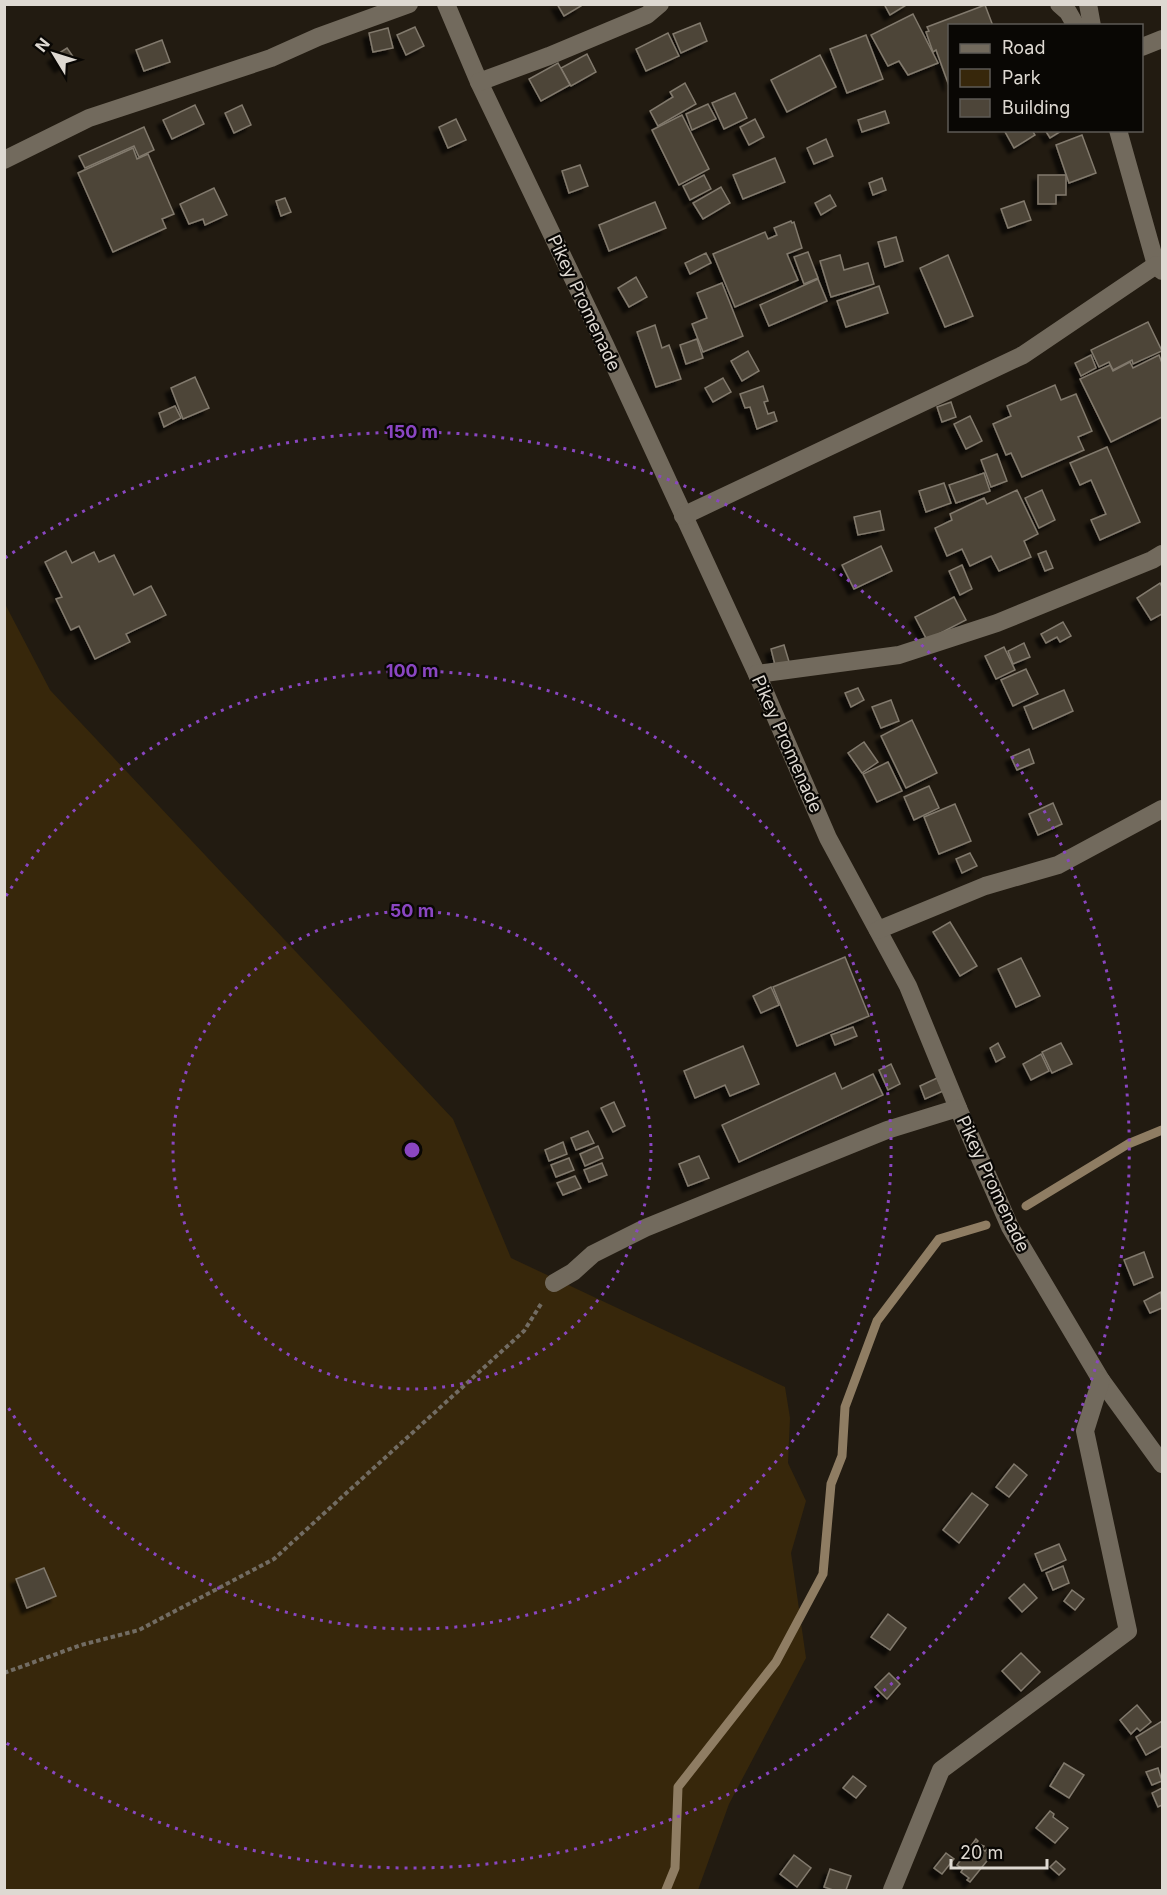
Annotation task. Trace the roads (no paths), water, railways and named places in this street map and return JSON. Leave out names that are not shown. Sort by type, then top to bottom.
[{"type":"street","points":[[4,159],[89,118],[272,58],[318,37],[409,4]]},
{"type":"street","name":"Pikey Promenade","points":[[446,4],[479,82],[757,674],[828,838],[908,986],[957,1108],[1010,1227],[1101,1380],[1162,1464]]},
{"type":"street","points":[[479,82],[647,15],[660,4]]},
{"type":"street","points":[[1059,4],[1068,12],[1075,24]]},
{"type":"street","points":[[1088,4],[1092,24]]},
{"type":"street","points":[[1143,47],[1162,39]]},
{"type":"street","points":[[683,516],[1023,355],[1159,268],[1119,132]]},
{"type":"street","points":[[757,674],[899,655],[997,623],[1162,554]]},
{"type":"street","points":[[878,930],[986,886],[1058,865],[1162,809]]},
{"type":"street","points":[[554,1283],[573,1272],[593,1254],[645,1228],[887,1130],[957,1108]]},
{"type":"street","points":[[892,1890],[941,1770],[1128,1631],[1085,1431],[1101,1380]]},
{"type":"waterway","points":[[1026,1206],[1128,1144],[1162,1130]]},
{"type":"waterway","points":[[666,1890],[675,1868],[678,1787],[776,1662],[823,1574],[831,1484],[842,1456],[845,1407],[877,1321],[939,1239],[986,1225]]}]
